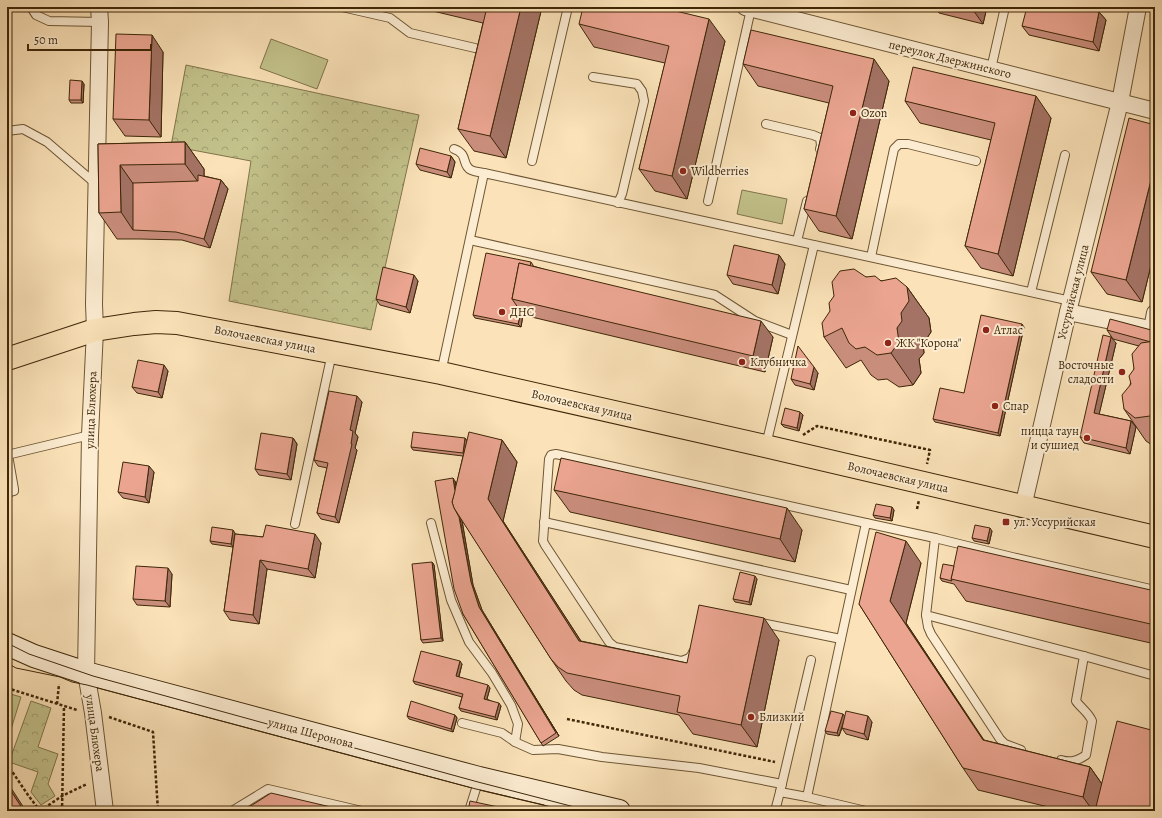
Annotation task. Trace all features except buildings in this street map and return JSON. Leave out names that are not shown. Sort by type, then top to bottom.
[{"type":"main road","name":"Волочаевская улица","points":[[7,359],[95,330],[141,323],[177,323],[441,373],[765,446],[1155,537]]},
{"type":"main road","name":"улица Шеронова","points":[[7,644],[34,656],[86,673],[479,778],[619,811]]},
{"type":"street","name":"Уссурийская улица","points":[[1023,507],[1120,102],[1138,7]]},
{"type":"street","name":"переулок Дзержинского","points":[[748,8],[1155,110]]},
{"type":"street","name":"улица Блюхера","points":[[99,14],[94,304],[95,330],[90,435],[86,673],[93,713],[105,811]]},
{"type":"street","points":[[1070,307],[1154,329],[1155,313]]},
{"type":"lane","points":[[32,7],[36,15],[50,21],[99,14]]},
{"type":"lane","points":[[342,7],[390,18],[410,33],[475,48]]},
{"type":"lane","points":[[532,161],[568,7]]},
{"type":"lane","points":[[991,69],[1006,7]]},
{"type":"lane","points":[[708,201],[748,8]]},
{"type":"lane","points":[[592,76],[637,84],[642,91],[644,101],[622,194],[618,202]]},
{"type":"lane","points":[[766,124],[820,138],[821,145],[818,160]]},
{"type":"lane","points":[[7,131],[23,129],[47,142],[96,185]]},
{"type":"lane","points":[[871,258],[894,149],[899,144],[908,144],[976,162]]},
{"type":"lane","points":[[454,148],[463,154],[468,168],[472,171],[1031,292],[1070,307]]},
{"type":"lane","points":[[1031,292],[1065,155]]},
{"type":"lane","points":[[441,373],[484,173]]},
{"type":"lane","points":[[797,241],[810,190]]},
{"type":"lane","points":[[470,240],[715,295],[755,321],[792,335]]},
{"type":"lane","points":[[765,446],[814,245]]},
{"type":"lane","points":[[295,524],[332,352]]},
{"type":"lane","points":[[7,494],[14,489],[8,455],[90,435]]},
{"type":"lane","points":[[696,641],[692,656],[682,661],[615,647],[612,645],[545,545],[543,538],[544,522],[549,459],[551,455],[556,454],[934,538],[1155,590]]},
{"type":"lane","points":[[544,522],[851,590]]},
{"type":"lane","points":[[430,523],[451,600],[468,642],[492,673],[511,705],[518,724],[515,742]]},
{"type":"lane","points":[[807,797],[866,523]]},
{"type":"lane","points":[[934,538],[926,615],[931,634],[1000,739],[1005,744],[1013,748],[1027,751]]},
{"type":"lane","points":[[926,615],[1155,676]]},
{"type":"lane","points":[[747,620],[841,638]]},
{"type":"lane","points":[[1055,759],[1069,762],[1078,760],[1086,755],[1092,721],[1090,716],[1076,702],[1084,656]]},
{"type":"lane","points":[[775,811],[811,660]]},
{"type":"lane","points":[[462,723],[502,733],[515,742],[533,750],[558,749],[602,757],[699,768],[866,811]]},
{"type":"lane","points":[[469,811],[479,778]]},
{"type":"lane","points":[[232,811],[268,789],[362,811]]},
{"type":"path","points":[[797,434],[804,435],[817,426],[930,450],[917,509]]},
{"type":"path","points":[[7,688],[64,706],[111,718],[153,732],[158,811]]},
{"type":"path","points":[[62,811],[64,706]]},
{"type":"path","points":[[567,719],[787,765]]},
{"type":"path","points":[[7,764],[40,811],[62,796],[91,782]]},
{"type":"green space","points":[[271,39],[328,60],[317,89],[260,68]]},
{"type":"green space","points":[[186,65],[419,115],[371,330],[229,301],[251,161],[171,146]]},
{"type":"green space","points":[[742,190],[787,199],[782,224],[737,214]]},
{"type":"green space","points":[[7,693],[21,697],[8,739],[7,739]]},
{"type":"green space","points":[[31,701],[51,708],[38,747],[58,754],[48,784],[55,796],[41,805],[31,792],[38,772],[9,762]]},
{"type":"tram line","points":[[7,643],[29,654],[93,676],[478,782],[590,811]]},
{"type":"tram line","points":[[7,663],[16,668],[60,677],[72,682],[476,789],[544,805]]},
{"type":"place","name":"Ozon","points":[[853,113]]},
{"type":"place","name":"Wildberries","points":[[683,171]]},
{"type":"place","name":"ДНС","points":[[502,312]]},
{"type":"place","name":"Атлас","points":[[986,330]]},
{"type":"place","name":"ЖК \"Корона\"","points":[[888,343]]},
{"type":"place","name":"Клубничка","points":[[742,362]]},
{"type":"place","name":"Восточные сладости","points":[[1122,372]]},
{"type":"place","name":"Спар","points":[[995,406]]},
{"type":"place","name":"пицца таун и сушиед","points":[[1087,438]]},
{"type":"place","name":"ул. Уссурийская","points":[[1006,522]]},
{"type":"place","name":"Близкий","points":[[751,717]]}]
